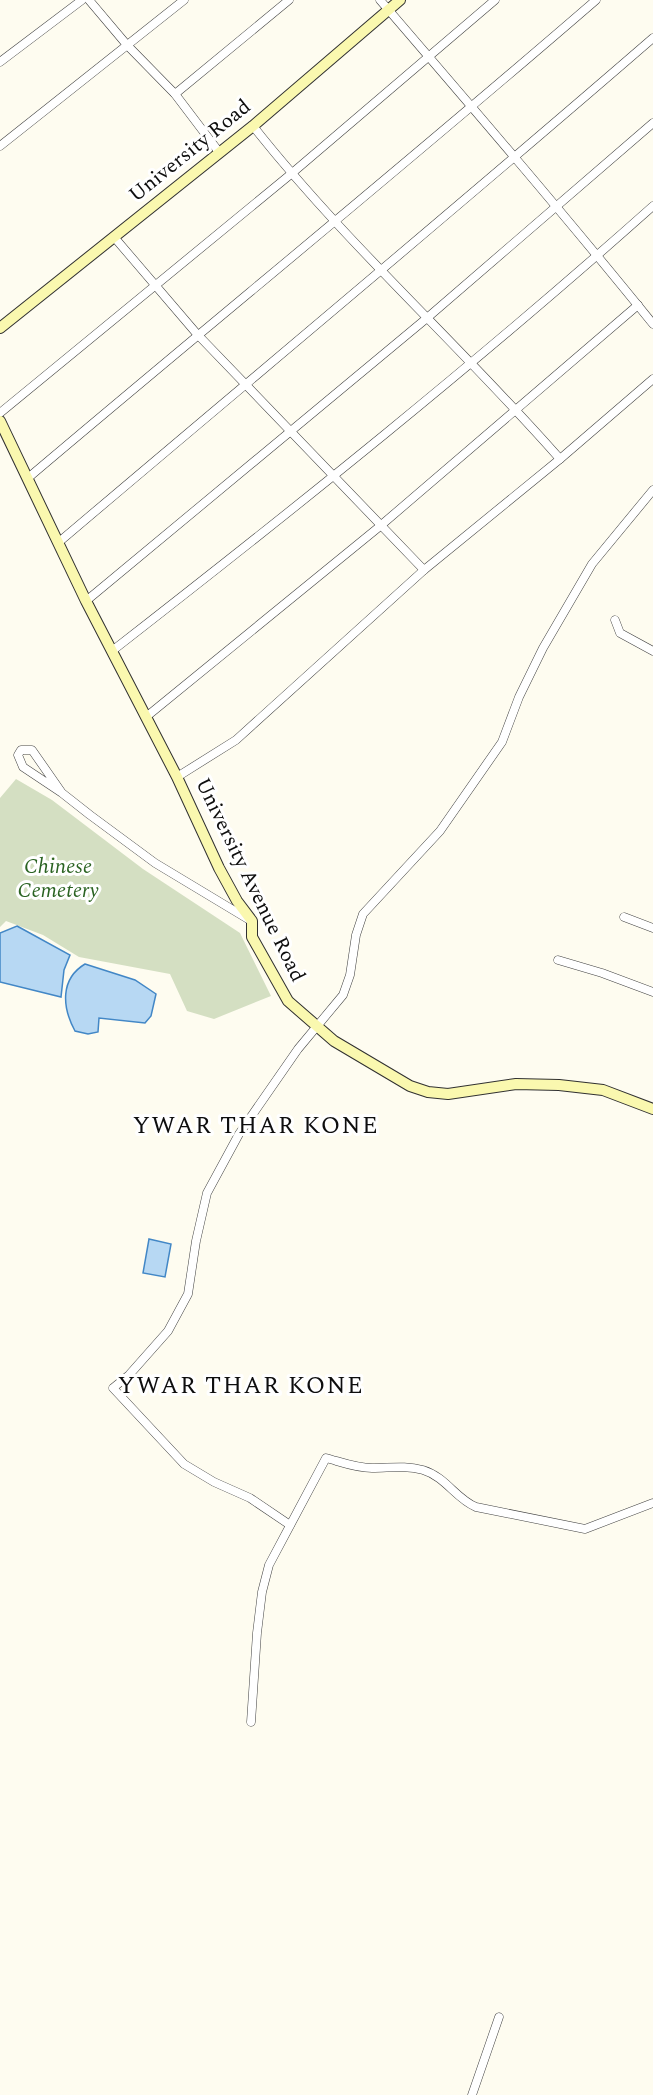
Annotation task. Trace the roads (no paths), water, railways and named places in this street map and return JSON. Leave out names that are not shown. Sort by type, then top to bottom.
[{"type":"main road","name":"University Road","points":[[0,328],[253,126],[400,0]]},
{"type":"main road","name":"University Avenue Road","points":[[0,421],[86,602],[177,777],[219,868],[237,901],[252,921],[252,937],[288,1001],[334,1041],[410,1086],[428,1092],[448,1094],[516,1084],[560,1085],[603,1090],[653,1108]]},
{"type":"street","points":[[0,62],[82,0]]},
{"type":"street","points":[[89,0],[127,45],[175,94],[219,152]]},
{"type":"street","points":[[0,146],[184,0]]},
{"type":"street","points":[[175,94],[289,0]]},
{"type":"street","points":[[380,0],[557,206],[596,257],[653,324]]},
{"type":"street","points":[[0,413],[291,174],[495,0]]},
{"type":"street","points":[[28,478],[197,334],[336,223],[596,0]]},
{"type":"street","points":[[59,542],[244,383],[381,272],[653,38]]},
{"type":"street","points":[[86,602],[427,318],[653,123]]},
{"type":"street","points":[[253,126],[291,174],[381,272],[474,364],[560,459]]},
{"type":"street","points":[[112,651],[334,478],[474,364],[653,206]]},
{"type":"street","points":[[114,237],[154,287],[197,334],[291,430],[379,527],[424,570]]},
{"type":"street","points":[[146,717],[379,527],[638,306]]},
{"type":"street","points":[[177,777],[236,740],[424,570],[560,459],[653,379]]},
{"type":"street","points":[[290,1525],[250,1498],[214,1482],[184,1464],[113,1388],[129,1375],[168,1331],[188,1294],[196,1241],[207,1193],[238,1134],[298,1049],[343,995],[350,975],[356,935],[363,914],[440,831],[502,742],[519,697],[543,648],[592,564],[653,490]]},
{"type":"street","points":[[615,620],[620,633],[653,651]]},
{"type":"street","points":[[62,793],[32,750],[21,750],[18,755],[23,767],[62,793],[155,863],[252,921]]},
{"type":"street","points":[[624,917],[653,928]]},
{"type":"street","points":[[558,960],[653,992]]},
{"type":"street","points":[[251,1722],[262,1592],[269,1565],[326,1458],[354,1466],[371,1468],[402,1466],[424,1470],[442,1479],[466,1503],[476,1507],[585,1529],[653,1503]]},
{"type":"street","points":[[471,2095],[499,2017]]},
{"type":"water","points":[[17,926],[70,955],[64,970],[61,997],[0,982],[0,933]]},
{"type":"water","points":[[85,964],[135,980],[156,994],[151,1016],[145,1023],[99,1018],[98,1032],[88,1034],[75,1031],[66,1003],[67,985],[77,970]]},
{"type":"water","points":[[149,1239],[171,1244],[165,1277],[143,1273]]},
{"type":"district","name":"YWAR THAR KONE","points":[[256,1126]]},
{"type":"district","name":"YWAR THAR KONE","points":[[241,1386]]},
{"type":"park label","name":"Chinese Cemetery","points":[[58,879]]}]
